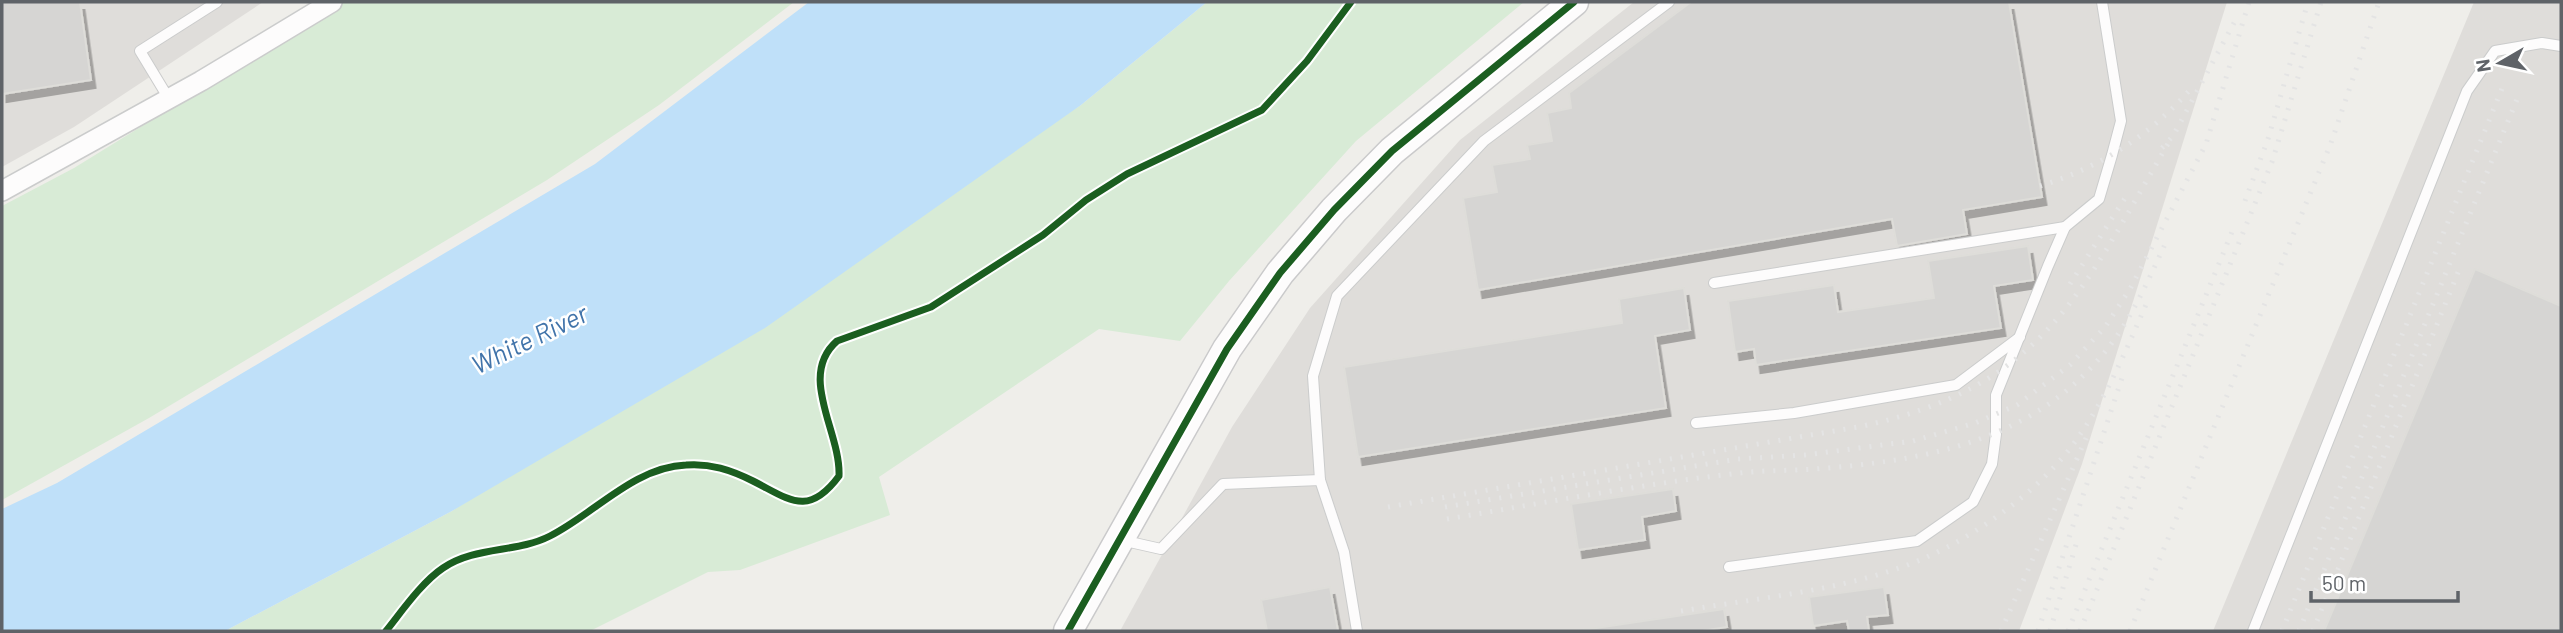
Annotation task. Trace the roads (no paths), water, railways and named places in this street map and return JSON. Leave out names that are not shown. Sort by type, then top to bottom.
[{"type":"street","points":[[2,191],[169,99],[331,2]]},
{"type":"street","points":[[1068,631],[1227,349],[1309,238],[1392,151],[1574,2]]},
{"type":"lane","points":[[169,99],[140,51],[218,2]]},
{"type":"lane","points":[[1357,631],[1344,551],[1320,480],[1313,376],[1337,296],[1483,141],[1669,2]]},
{"type":"lane","points":[[1729,566],[1917,541],[1973,502],[1992,464],[1996,434],[1996,395],[2065,227],[2099,199],[2121,121],[2102,2]]},
{"type":"lane","points":[[2253,631],[2468,91],[2495,51],[2542,43],[2561,46]]},
{"type":"lane","points":[[1714,283],[2065,227]]},
{"type":"lane","points":[[1696,423],[1794,413],[1956,385],[2021,337]]},
{"type":"lane","points":[[1119,540],[1161,549],[1223,484],[1320,480]]},
{"type":"water","name":"White River","points":[[809,2],[1207,2],[1081,105],[765,328],[452,511],[225,631],[2,631],[2,509],[57,483],[595,164]]},
{"type":"railway","points":[[1445,507],[1738,459],[1805,455],[1913,441],[1975,423],[2017,405],[2070,365],[2105,327],[2130,289],[2206,144],[2249,2]]},
{"type":"railway","points":[[2245,201],[2268,139],[2308,2]]},
{"type":"railway","points":[[2080,631],[2272,162],[2321,2]]},
{"type":"railway","points":[[2130,631],[2331,143],[2379,2]]},
{"type":"railway","points":[[2162,148],[2173,136],[2235,21]]},
{"type":"railway","points":[[2040,186],[2083,170],[2124,147],[2161,119],[2193,86]]},
{"type":"railway","points":[[2282,631],[2503,86]]},
{"type":"railway","points":[[2299,631],[2520,92]]},
{"type":"railway","points":[[1388,507],[1858,427],[1921,410],[1973,387],[2015,359],[2051,326],[2081,288],[2110,244],[2169,142]]},
{"type":"railway","points":[[2070,284],[2125,198]]},
{"type":"railway","points":[[2068,631],[2234,227]]},
{"type":"railway","points":[[1447,519],[1703,477],[1806,470],[1903,459],[1946,450],[1986,437],[2024,419],[2060,396],[2092,367],[2128,319],[2167,240]]},
{"type":"railway","points":[[2313,631],[2461,265]]},
{"type":"railway","points":[[1681,611],[1790,594],[1870,577],[1921,560],[1998,516],[2044,478],[2079,436],[2109,386],[2149,298]]},
{"type":"railway","points":[[2038,631],[2124,372]]},
{"type":"railway","points":[[2001,631],[2087,436]]},
{"type":"railway","points":[[2050,631],[2078,538]]}]
